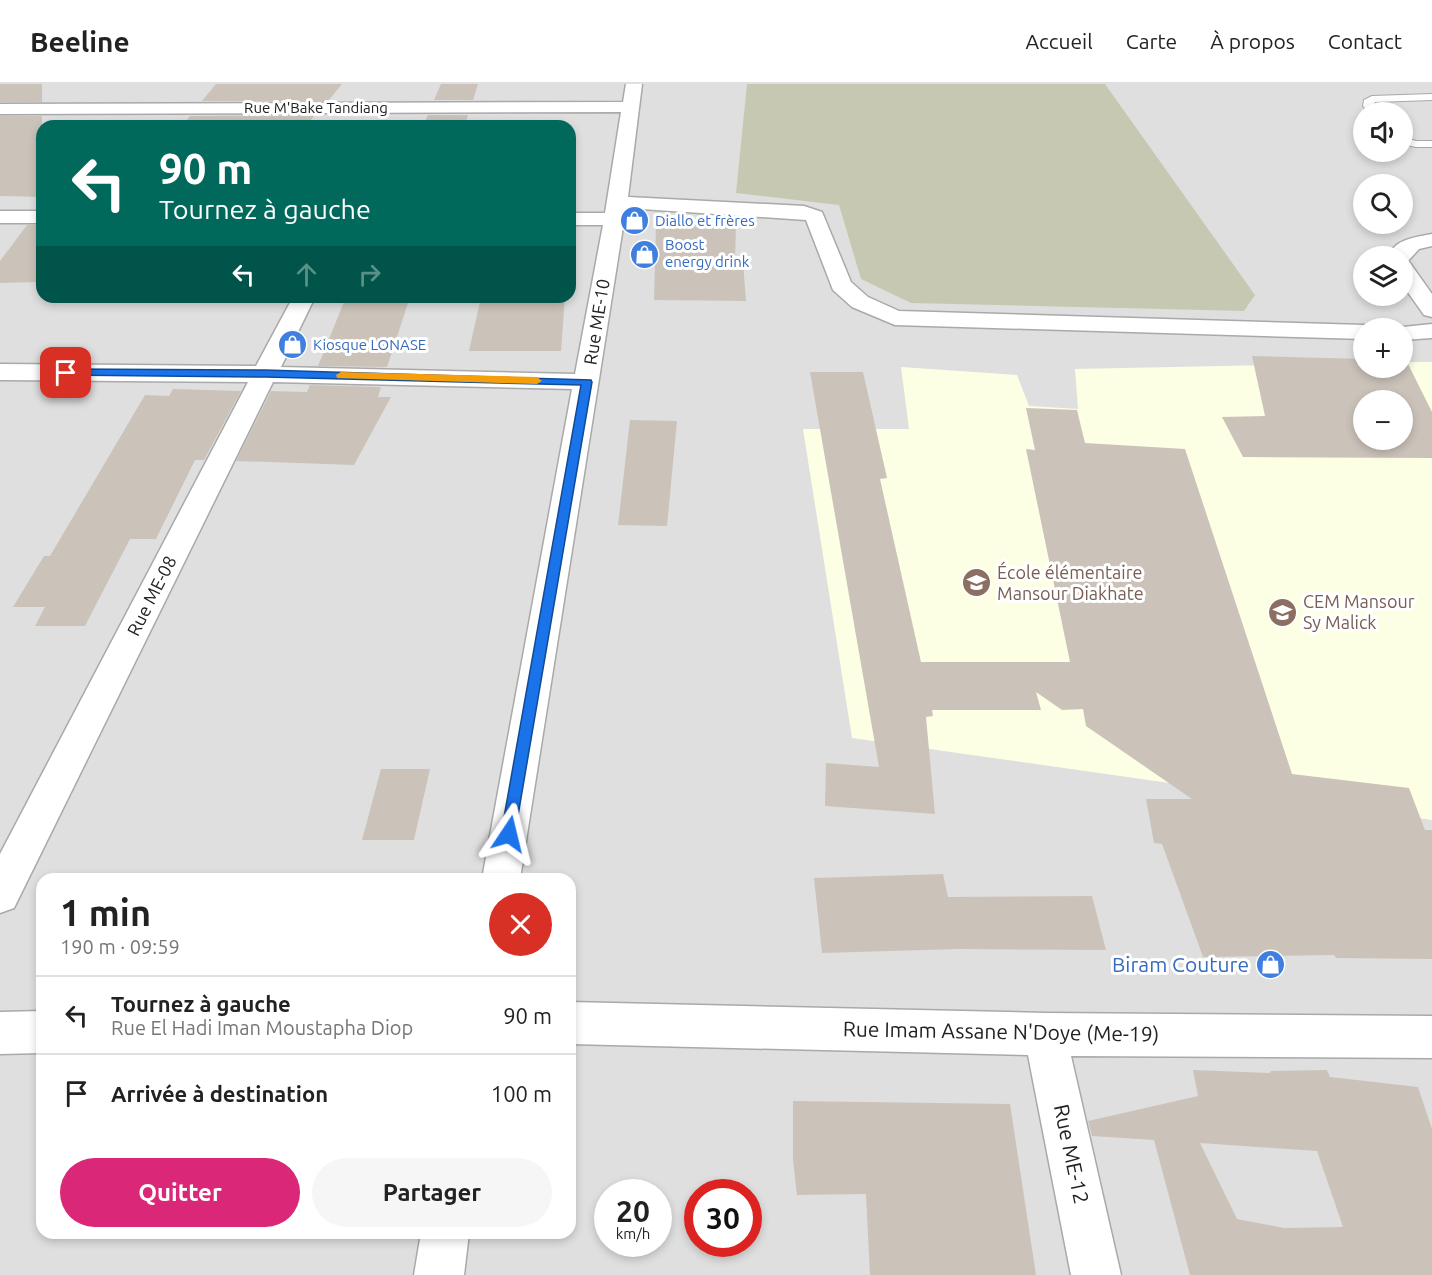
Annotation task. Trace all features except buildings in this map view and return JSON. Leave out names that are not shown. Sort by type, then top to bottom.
[{"type":"street","name":"Rue M'Bake Tandiang","points":[[0,109],[633,96]]},
{"type":"street","name":"Rue ME-10","points":[[502,873],[616,211],[633,96]]},
{"type":"street","points":[[395,120],[405,100]]},
{"type":"street","points":[[576,218],[616,211],[804,212],[815,216],[841,285],[860,302],[895,318],[1353,332]]},
{"type":"street","points":[[0,217],[36,217]]},
{"type":"street","points":[[1410,246],[1432,240]]},
{"type":"street","points":[[1413,283],[1432,310]]},
{"type":"street","name":"Rue ME-08","points":[[0,894],[301,303]]},
{"type":"street","points":[[1413,333],[1432,331]]},
{"type":"street","points":[[0,372],[265,374],[587,382]]},
{"type":"street","name":"Rue Imam Assane N'Doye (Me-19)","points":[[576,1023],[1045,1034],[1432,1037]]},
{"type":"street","points":[[0,1033],[36,1032]]},
{"type":"street","name":"Rue ME-12","points":[[1045,1034],[1096,1275]]},
{"type":"street","points":[[439,1275],[444,1239]]},
{"type":"lane","points":[[1368,102],[1372,99],[1432,97]]},
{"type":"lane","points":[[1413,143],[1432,144]]},
{"type":"shaded area","points":[[0,84],[1432,84],[1432,1275],[0,1275]]},
{"type":"shaded area","points":[[747,84],[1105,84],[1255,295],[1244,311],[911,303],[861,279],[839,205],[736,193]]},
{"type":"shaded area","points":[[1413,362],[1432,362],[1432,820],[852,738],[803,429],[909,429],[901,367],[1017,375],[1029,406],[1078,409],[1075,369],[1353,363],[1353,378],[1413,378]]},
{"type":"slow traffic","points":[[341,375],[537,381]]},
{"type":"place","name":"Diallo et frères","points":[[634,221]]},
{"type":"place","name":"Boost energy drink","points":[[644,254]]},
{"type":"place","name":"Kiosque LONASE","points":[[292,345]]},
{"type":"place","name":"École élémentaire Mansour Diakhate","points":[[976,583]]},
{"type":"place","name":"CEM Mansour Sy Malick","points":[[1282,612]]},
{"type":"place","name":"Biram Couture","points":[[1270,965]]},
{"type":"route","points":[[66,373],[265,374],[587,382],[509,834]]}]
